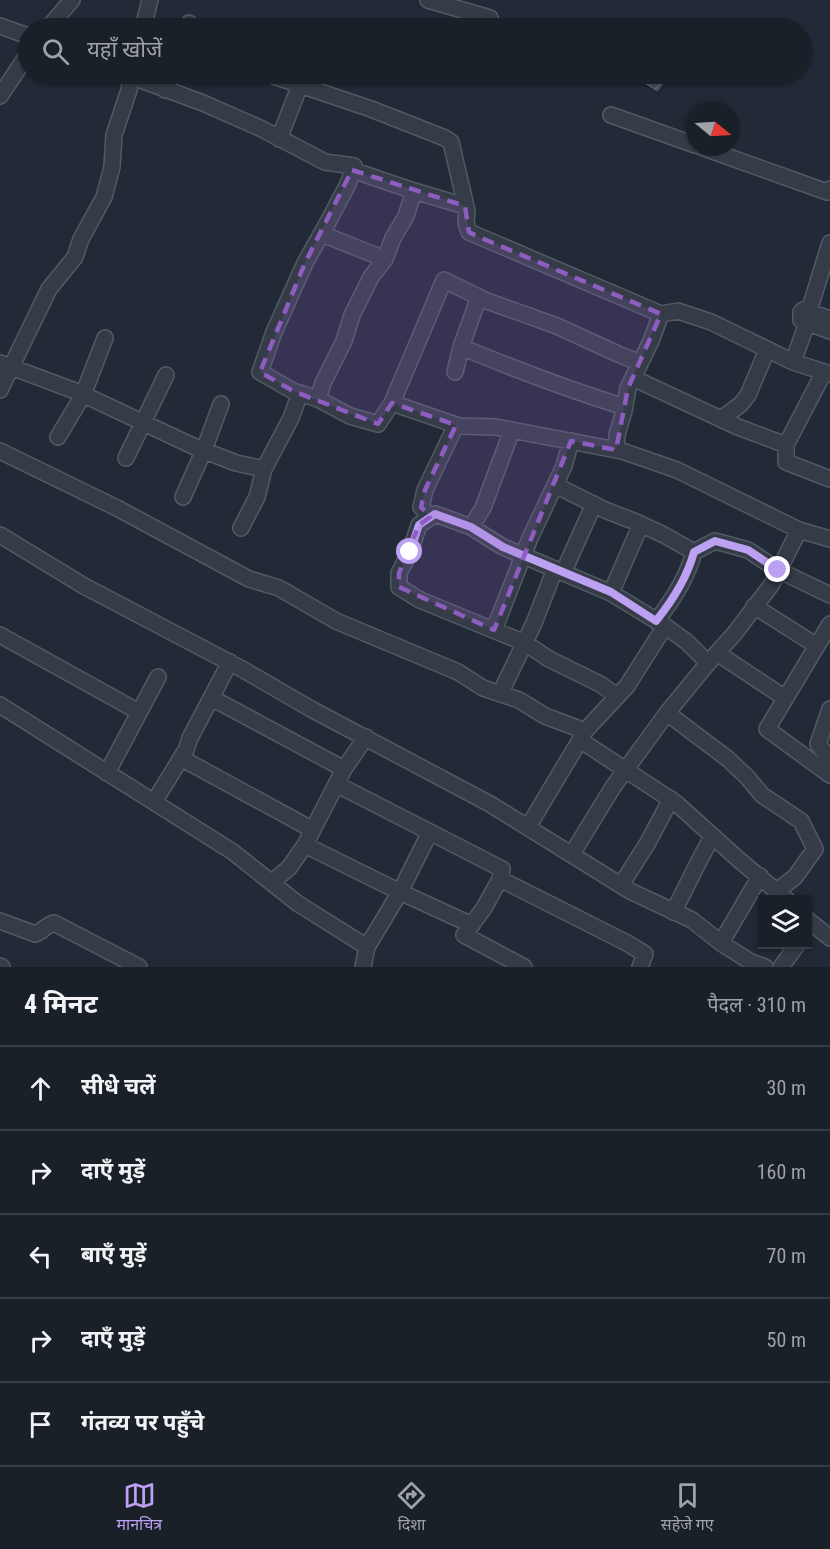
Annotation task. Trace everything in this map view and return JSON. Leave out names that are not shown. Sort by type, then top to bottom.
[{"type":"street","points":[[57,18],[72,0]]},
{"type":"street","points":[[146,18],[150,0]]},
{"type":"street","points":[[428,0],[466,5],[490,18]]},
{"type":"street","points":[[0,26],[18,32]]},
{"type":"street","points":[[0,96],[18,69]]},
{"type":"street","points":[[0,390],[6,365],[49,289],[75,257],[81,239],[104,197],[112,167],[114,135],[130,84]]},
{"type":"street","points":[[152,84],[260,128],[325,162],[354,166],[348,184],[305,262],[274,332],[260,372],[350,416],[378,424],[392,403],[444,280],[479,297],[568,330],[640,363]]},
{"type":"street","points":[[165,90],[167,84]]},
{"type":"street","points":[[294,84],[371,109],[451,142],[465,206],[466,222],[470,231],[479,237],[661,314],[678,311],[711,321],[793,362],[827,373],[786,445],[786,462],[830,479]]},
{"type":"street","points":[[279,139],[300,86]]},
{"type":"street","points":[[611,115],[686,142]]},
{"type":"street","points":[[725,156],[827,192],[830,189]]},
{"type":"street","points":[[352,170],[465,206]]},
{"type":"street","points":[[318,399],[323,383],[344,340],[352,315],[371,277],[385,259],[393,238],[406,216],[414,191]]},
{"type":"street","points":[[322,234],[385,259]]},
{"type":"street","points":[[793,362],[830,243]]},
{"type":"street","points":[[455,372],[461,347],[479,297]]},
{"type":"street","points":[[616,450],[617,435],[628,388],[661,314]]},
{"type":"street","points":[[808,317],[830,319]]},
{"type":"street","points":[[808,317],[830,331]]},
{"type":"street","points":[[58,437],[83,395],[105,338]]},
{"type":"street","points":[[461,347],[545,382],[569,387],[590,397],[625,407]]},
{"type":"street","points":[[721,419],[741,404],[748,395],[767,350]]},
{"type":"street","points":[[6,365],[83,395],[204,450],[236,463],[264,470]]},
{"type":"street","points":[[126,458],[166,375]]},
{"type":"street","points":[[633,378],[721,419],[786,445]]},
{"type":"street","points":[[241,528],[257,497],[264,470],[291,418],[300,393]]},
{"type":"street","points":[[392,403],[456,424],[495,427],[616,450],[677,470],[799,530],[830,539]]},
{"type":"street","points":[[183,497],[221,404]]},
{"type":"street","points":[[430,517],[421,507],[425,490],[456,424]]},
{"type":"street","points":[[471,527],[483,508],[512,430]]},
{"type":"street","points":[[494,630],[541,510],[564,466],[571,441]]},
{"type":"street","points":[[0,451],[117,508],[249,579],[279,588],[336,621],[458,672],[483,688],[519,700],[583,736],[626,770],[671,800],[783,895],[815,849],[801,820],[762,795],[728,759],[667,713]]},
{"type":"street","points":[[555,485],[642,524],[694,552]]},
{"type":"street","points":[[500,694],[559,571],[579,543],[594,504]]},
{"type":"street","points":[[617,696],[600,684],[525,643],[420,600],[399,587],[399,573],[410,552],[419,525],[435,514],[471,527],[503,547],[611,592],[712,658],[785,698]]},
{"type":"street","points":[[611,592],[642,524]]},
{"type":"street","points":[[572,855],[626,770],[667,713],[735,633],[772,584],[799,530]]},
{"type":"street","points":[[0,535],[84,586],[230,662],[311,709],[528,827],[621,885],[692,920],[721,943],[751,962],[765,967]]},
{"type":"street","points":[[528,827],[583,736],[627,686],[690,566],[694,552],[715,541],[748,550],[778,570],[830,594],[827,602],[830,607]]},
{"type":"street","points":[[754,606],[817,646]]},
{"type":"street","points":[[830,624],[767,729],[830,775]]},
{"type":"street","points":[[0,635],[139,712]]},
{"type":"street","points":[[154,802],[181,758],[230,662]]},
{"type":"street","points":[[107,773],[158,677]]},
{"type":"street","points":[[211,700],[221,703],[344,769]]},
{"type":"street","points":[[0,705],[233,852],[297,903],[367,947]]},
{"type":"street","points":[[828,719],[818,744],[830,760]]},
{"type":"street","points":[[272,882],[289,868],[305,845],[344,769],[366,737]]},
{"type":"street","points":[[181,758],[313,830]]},
{"type":"street","points":[[336,784],[502,869],[500,879],[484,908],[464,935],[524,967]]},
{"type":"street","points":[[621,885],[671,800]]},
{"type":"street","points":[[363,967],[367,947],[400,892],[430,832]]},
{"type":"street","points":[[673,912],[713,836]]},
{"type":"street","points":[[305,845],[471,925]]},
{"type":"street","points":[[721,943],[760,876]]},
{"type":"street","points":[[500,879],[645,954],[640,967]]},
{"type":"street","points":[[0,921],[34,934],[54,922],[139,967]]},
{"type":"street","points":[[812,926],[830,938]]},
{"type":"street","points":[[781,967],[793,949]]},
{"type":"highlighted area","points":[[352,170],[465,206],[469,232],[661,314],[628,388],[616,450],[571,441],[494,630],[399,587],[399,573],[419,525],[430,517],[421,507],[425,490],[456,425],[392,403],[378,424],[293,391],[260,372],[305,263]]},
{"type":"building","points":[[643,84],[664,84],[658,93]]},
{"type":"route","points":[[410,552],[419,525],[435,514],[471,527],[503,547],[568,576],[611,592],[656,621],[672,602],[690,566],[694,552],[715,541],[748,550],[778,570]]}]
